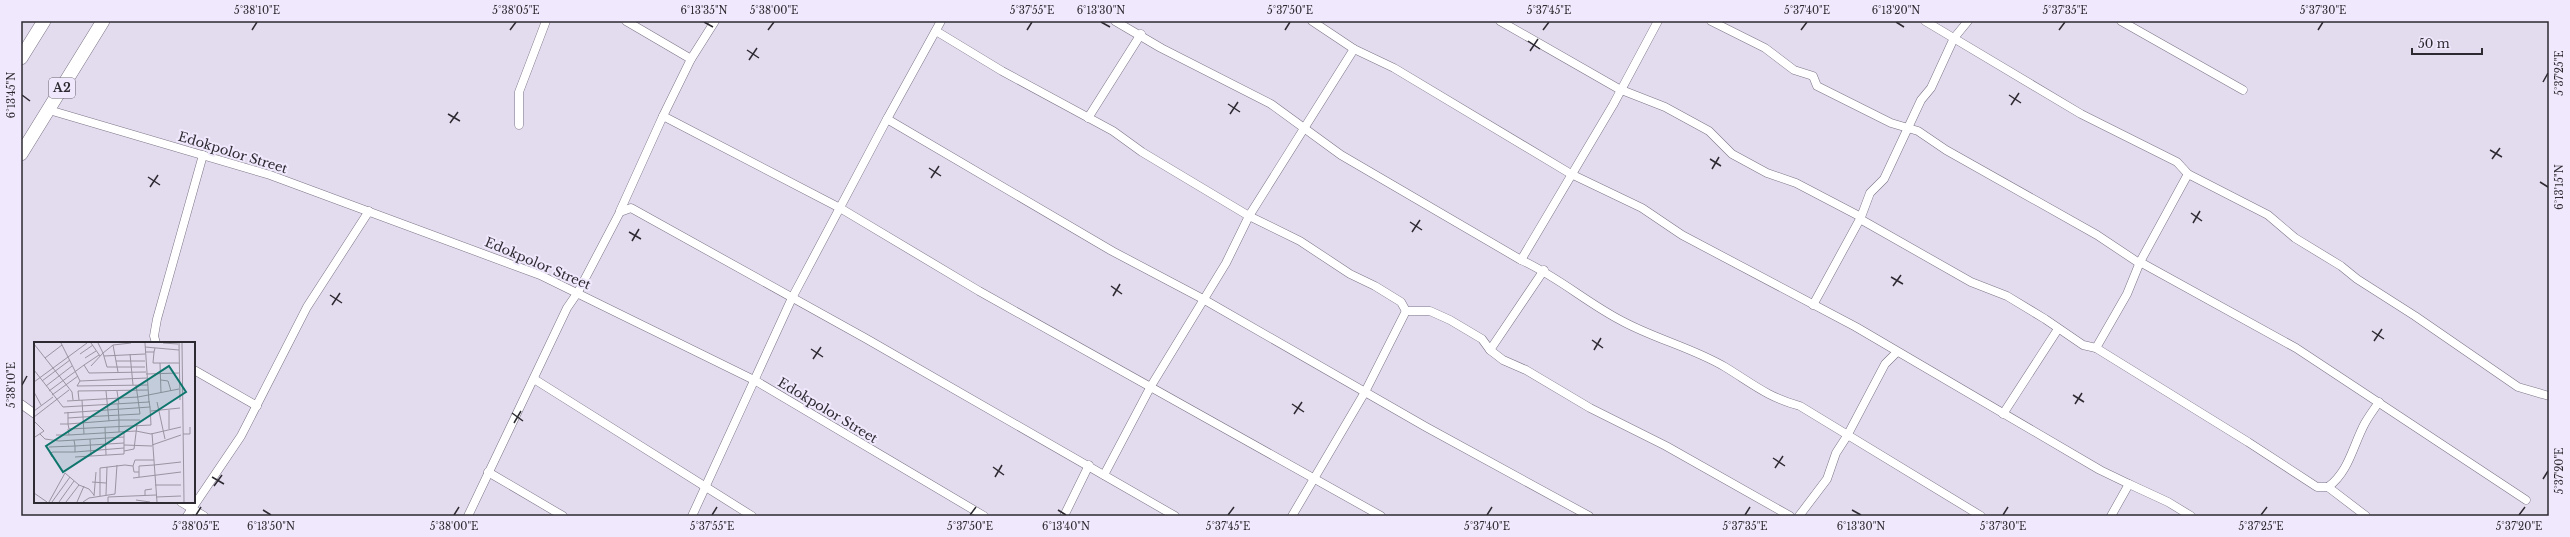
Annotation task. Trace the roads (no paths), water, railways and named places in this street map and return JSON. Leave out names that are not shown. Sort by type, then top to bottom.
[{"type":"highway","points":[[23,51],[44,21]]},
{"type":"highway","name":"A2","points":[[21,154],[103,21]]},
{"type":"street","points":[[519,125],[519,92],[546,21]]},
{"type":"street","points":[[626,21],[691,60]]},
{"type":"street","points":[[468,516],[567,308],[578,292],[620,211],[663,116],[691,60],[714,21]]},
{"type":"street","points":[[692,516],[756,381],[792,298],[941,21]]},
{"type":"street","points":[[1115,21],[1141,34],[1161,48],[1271,104],[1303,129],[1341,155],[1521,260],[1544,270],[1621,321],[1725,367],[1753,387],[1784,402],[1800,406],[1981,516]]},
{"type":"street","points":[[1312,21],[1354,49],[1394,68],[1571,174],[1642,208],[1682,235],[1856,327],[2100,470],[2168,502],[2191,516]]},
{"type":"street","points":[[1500,21],[1619,89],[1665,107],[1709,131],[1732,154],[1767,173],[1796,183],[1861,218],[1971,282],[2007,296],[2046,319],[2058,330],[2083,345],[2096,348],[2248,442],[2317,487],[2328,488],[2366,516]]},
{"type":"street","points":[[1521,260],[1613,105],[1619,89],[1658,21]]},
{"type":"street","points":[[1711,21],[1765,48],[1794,70],[1812,76],[1817,86],[1891,123],[1918,131],[1946,150],[2097,235],[2139,262],[2296,348],[2526,500]]},
{"type":"street","points":[[1925,21],[2081,114],[2176,162],[2188,174],[2268,215],[2295,238],[2341,266],[2357,279],[2415,316],[2518,387],[2549,396]]},
{"type":"street","points":[[1813,305],[1861,218],[1870,192],[1884,179],[1921,100],[1931,88],[1954,38],[1968,21]]},
{"type":"street","points":[[2121,21],[2243,90]]},
{"type":"street","points":[[936,31],[1113,131],[1142,152],[1249,216],[1300,241],[1350,274],[1375,286],[1401,302],[1406,310]]},
{"type":"street","points":[[1088,118],[1141,34]]},
{"type":"street","points":[[1104,475],[1151,386],[1226,263],[1249,216],[1354,49]]},
{"type":"street","name":"Edokpolor Street","points":[[49,110],[270,175],[540,274],[756,381],[984,516]]},
{"type":"street","points":[[663,116],[840,208],[979,291],[1381,516]]},
{"type":"street","points":[[887,119],[1112,251],[1203,300],[1365,392],[1590,516]]},
{"type":"street","points":[[156,342],[154,336],[157,319],[203,155]]},
{"type":"street","points":[[2096,348],[2127,294],[2139,262],[2188,174]]},
{"type":"street","points":[[620,211],[631,208],[1089,465],[1175,516]]},
{"type":"street","points":[[187,516],[241,436],[307,307],[369,211]]},
{"type":"street","points":[[1490,350],[1544,270]]},
{"type":"street","points":[[1406,310],[1430,311],[1482,339],[1490,350],[1503,360],[1526,370],[1590,408],[1666,446],[1790,516]]},
{"type":"street","points":[[1292,516],[1365,392],[1406,310]]},
{"type":"street","points":[[2003,414],[2058,330]]},
{"type":"street","points":[[1799,516],[1827,479],[1836,453],[1848,436],[1886,364],[1897,352]]},
{"type":"street","points":[[195,371],[256,406]]},
{"type":"street","points":[[534,378],[752,516]]},
{"type":"street","points":[[2328,488],[2338,480],[2345,469],[2365,422],[2379,402]]},
{"type":"street","points":[[21,404],[34,413]]},
{"type":"street","points":[[1064,516],[1078,483],[1089,465]]},
{"type":"street","points":[[488,472],[563,516]]},
{"type":"street","points":[[2111,516],[2129,484]]},
{"type":"street","points":[[183,503],[204,516]]}]
